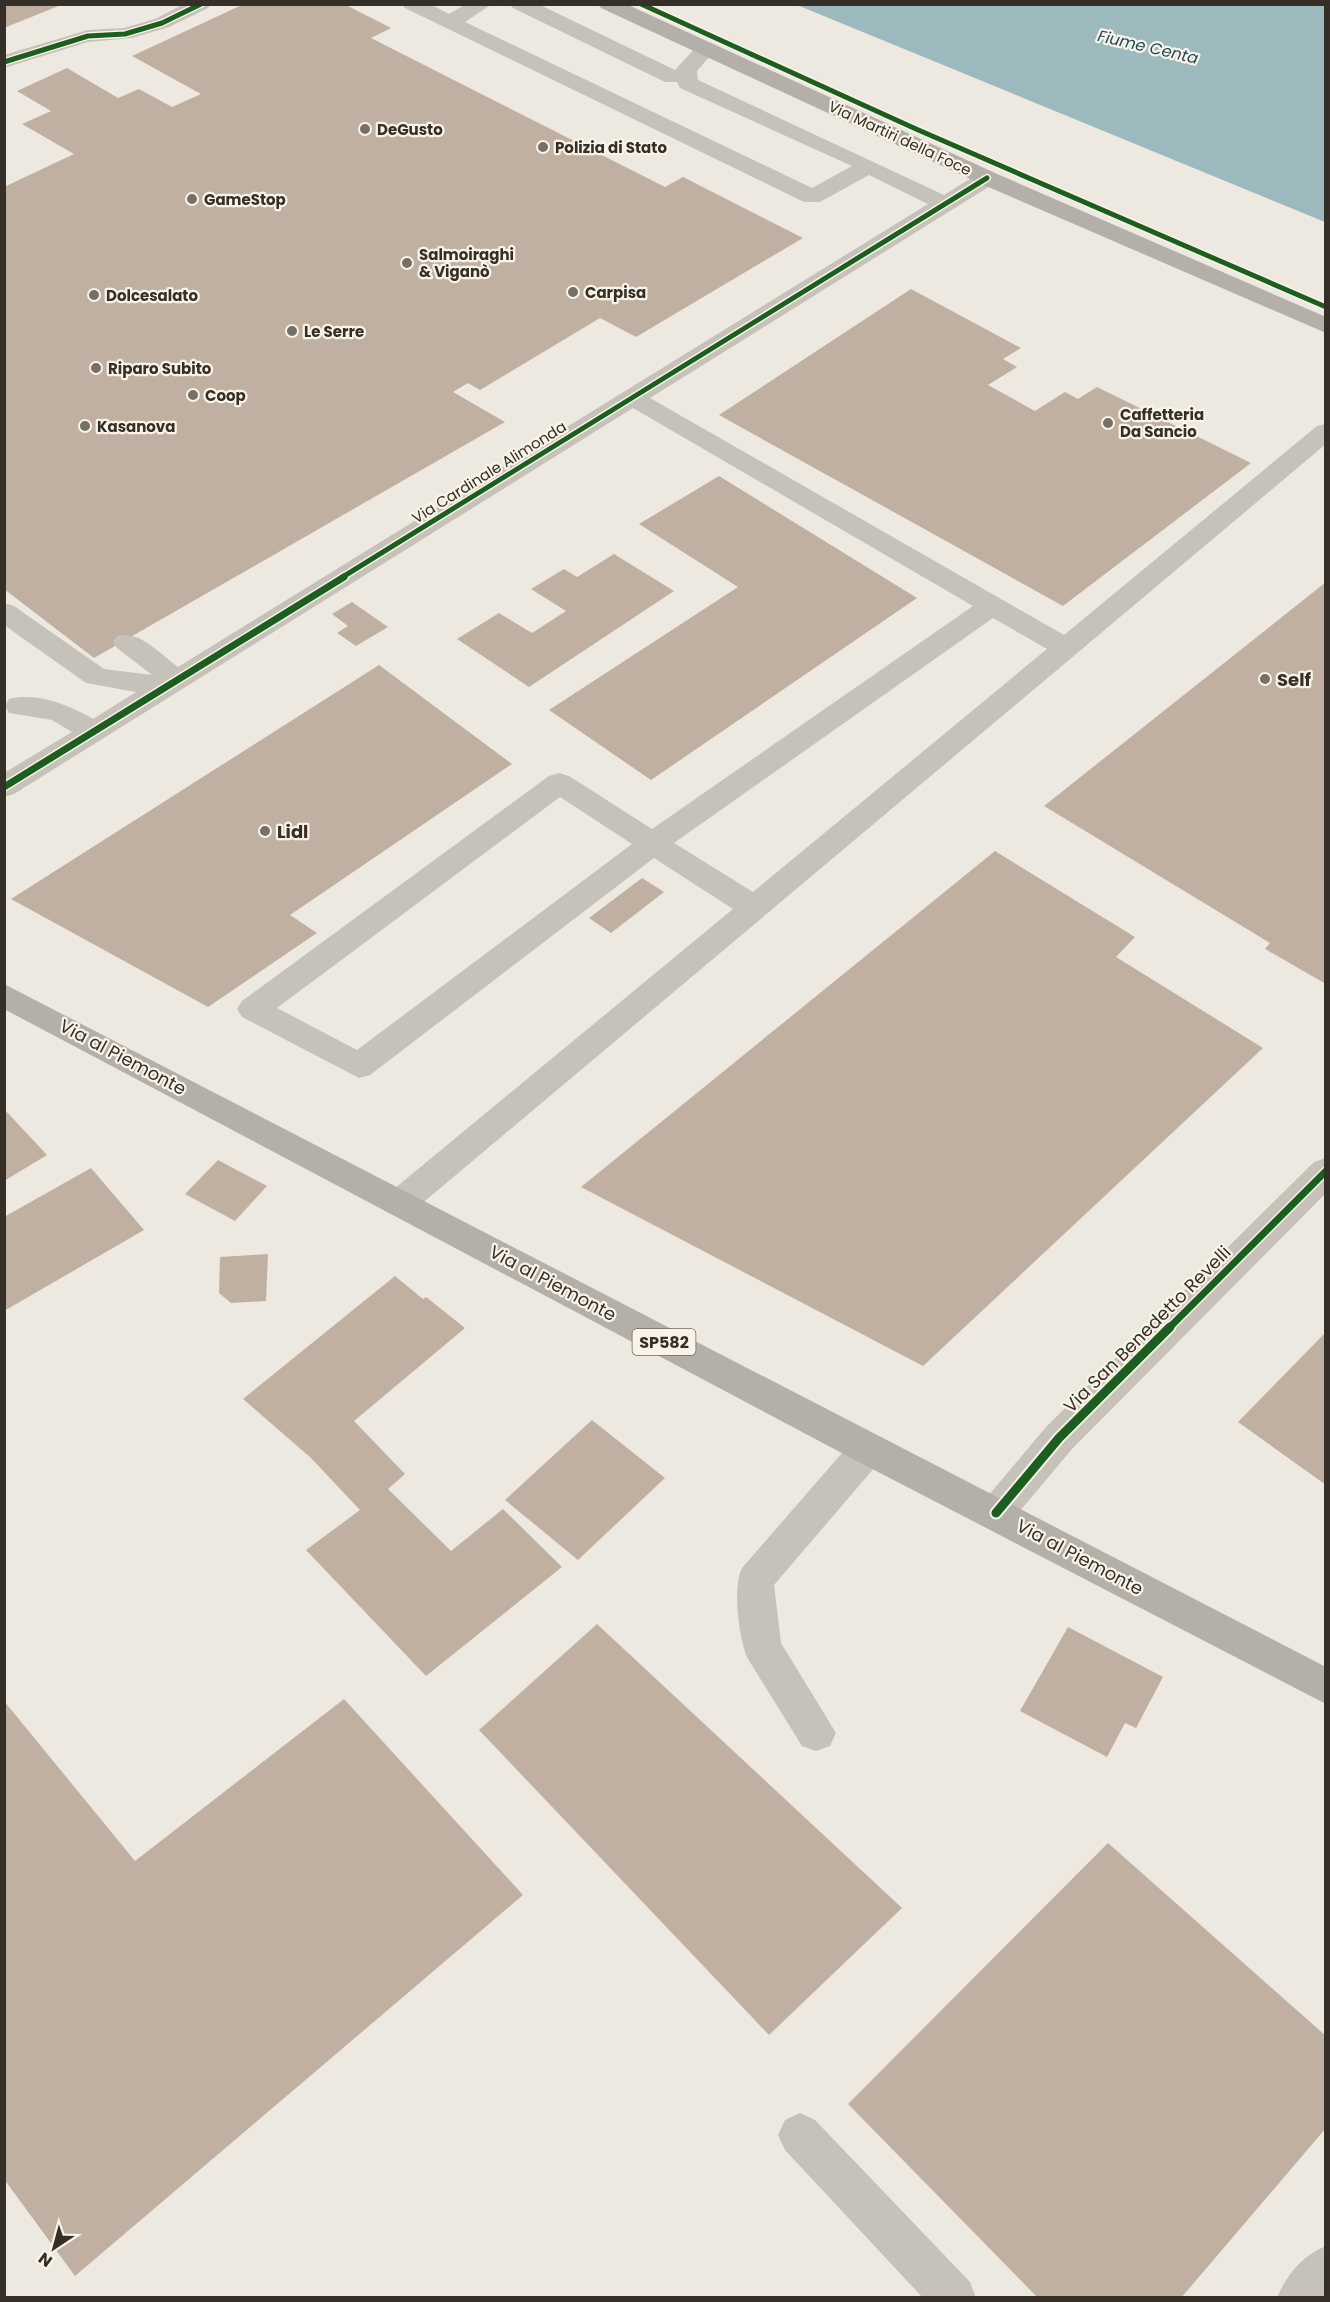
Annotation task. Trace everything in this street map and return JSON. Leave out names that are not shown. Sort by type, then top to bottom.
[{"type":"main road","name":"Via Martiri della Foce","points":[[608,4],[987,178],[1326,326]]},
{"type":"main road","name":"Via al Piemonte","points":[[4,995],[1326,1687]]},
{"type":"street","points":[[4,62],[88,36],[125,34],[143,29],[201,4]]},
{"type":"street","points":[[412,4],[812,197],[869,166]]},
{"type":"street","points":[[449,22],[482,4]]},
{"type":"street","points":[[520,4],[683,76],[945,204]]},
{"type":"street","points":[[620,105],[683,76],[705,49]]},
{"type":"street","name":"Via Cardinale Alimonda","points":[[4,787],[987,178]]},
{"type":"street","points":[[633,398],[1066,649]]},
{"type":"street","points":[[400,1202],[1326,431]]},
{"type":"street","points":[[753,907],[653,843],[559,783],[253,1009],[359,1066],[653,843],[993,605]]},
{"type":"street","points":[[4,612],[96,677],[148,685],[178,681]]},
{"type":"street","points":[[127,642],[178,681]]},
{"type":"street","points":[[19,706],[59,712],[93,732]]},
{"type":"street","name":"Via San Benedetto Revelli","points":[[996,1513],[1059,1438],[1326,1171]]},
{"type":"street","points":[[816,1733],[762,1647],[754,1580],[868,1449]]},
{"type":"street","points":[[800,2134],[954,2298]]},
{"type":"street","points":[[1299,2298],[1326,2268]]},
{"type":"water","name":"Fiume Centa","points":[[797,5],[1325,5],[1325,222]]},
{"type":"building","points":[[4,4],[61,4],[61,5],[4,28]]},
{"type":"building","name":"Le Serre","points":[[244,4],[344,4],[391,28],[371,38],[665,187],[683,177],[803,238],[636,337],[600,318],[480,390],[468,383],[453,392],[505,422],[94,658],[4,589],[4,187],[74,154],[22,124],[51,111],[17,91],[67,68],[118,98],[139,89],[172,107],[201,94],[132,56]]},
{"type":"building","points":[[911,289],[1021,348],[1003,359],[1017,367],[988,385],[1035,411],[1065,392],[1078,399],[1097,387],[1251,463],[1063,606],[719,415]]},
{"type":"building","points":[[719,476],[917,598],[651,780],[549,710],[738,587],[639,524]]},
{"type":"building","points":[[614,554],[674,591],[529,687],[457,639],[499,613],[532,633],[566,611],[531,589],[564,569],[577,577]]},
{"type":"building","name":"Self","points":[[1326,582],[1326,984],[1265,949],[1270,943],[1044,806]]},
{"type":"building","points":[[352,602],[388,627],[356,646],[337,633],[348,626],[332,614]]},
{"type":"building","name":"Lidl","points":[[379,665],[512,764],[290,915],[317,933],[208,1007],[11,899]]},
{"type":"building","points":[[995,851],[1135,937],[1116,957],[1263,1048],[923,1366],[581,1187]]},
{"type":"building","points":[[642,878],[664,892],[611,933],[589,918]]},
{"type":"building","points":[[4,1109],[47,1155],[4,1181]]},
{"type":"building","points":[[218,1160],[267,1186],[235,1221],[185,1194]]},
{"type":"building","points":[[91,1168],[144,1230],[4,1311],[4,1217]]},
{"type":"building","points":[[268,1254],[266,1301],[231,1303],[219,1293],[220,1257]]},
{"type":"building","points":[[395,1276],[465,1328],[354,1421],[405,1474],[388,1489],[451,1551],[503,1509],[562,1567],[426,1676],[306,1550],[360,1510],[311,1458],[243,1399]]},
{"type":"building","points":[[1326,1332],[1326,1485],[1238,1422]]},
{"type":"building","points":[[592,1420],[665,1478],[578,1560],[505,1500]]},
{"type":"building","points":[[597,1624],[902,1908],[769,2035],[479,1730]]},
{"type":"building","points":[[1068,1627],[1163,1677],[1136,1728],[1125,1723],[1107,1757],[1020,1711]]},
{"type":"building","points":[[344,1699],[523,1895],[75,2276],[4,2179],[4,1701],[135,1861]]},
{"type":"building","points":[[1108,1843],[1326,2036],[1326,2128],[1181,2298],[1038,2298],[848,2104]]},
{"type":"cycle path","points":[[4,62],[52,45],[88,36],[125,34],[162,23],[201,4]]},
{"type":"cycle path","points":[[641,4],[916,129],[1326,307]]},
{"type":"cycle path","points":[[4,787],[987,178]]},
{"type":"cycle path","points":[[996,1513],[1059,1438],[1326,1171]]},
{"type":"place","name":"DeGusto","points":[[365,129]]},
{"type":"place","name":"Polizia di Stato","points":[[543,147]]},
{"type":"place","name":"GameStop","points":[[192,199]]},
{"type":"place","name":"Salmoiraghi & Viganò","points":[[407,263]]},
{"type":"place","name":"Carpisa","points":[[573,292]]},
{"type":"place","name":"Dolcesalato","points":[[94,295]]},
{"type":"place","name":"Le Serre","points":[[292,331]]},
{"type":"place","name":"Riparo Subito","points":[[96,368]]},
{"type":"place","name":"Coop","points":[[193,395]]},
{"type":"place","name":"Caffetteria Da Sancio","points":[[1108,423]]},
{"type":"place","name":"Kasanova","points":[[85,426]]},
{"type":"place","name":"Self","points":[[1265,679]]},
{"type":"place","name":"Lidl","points":[[265,831]]}]
